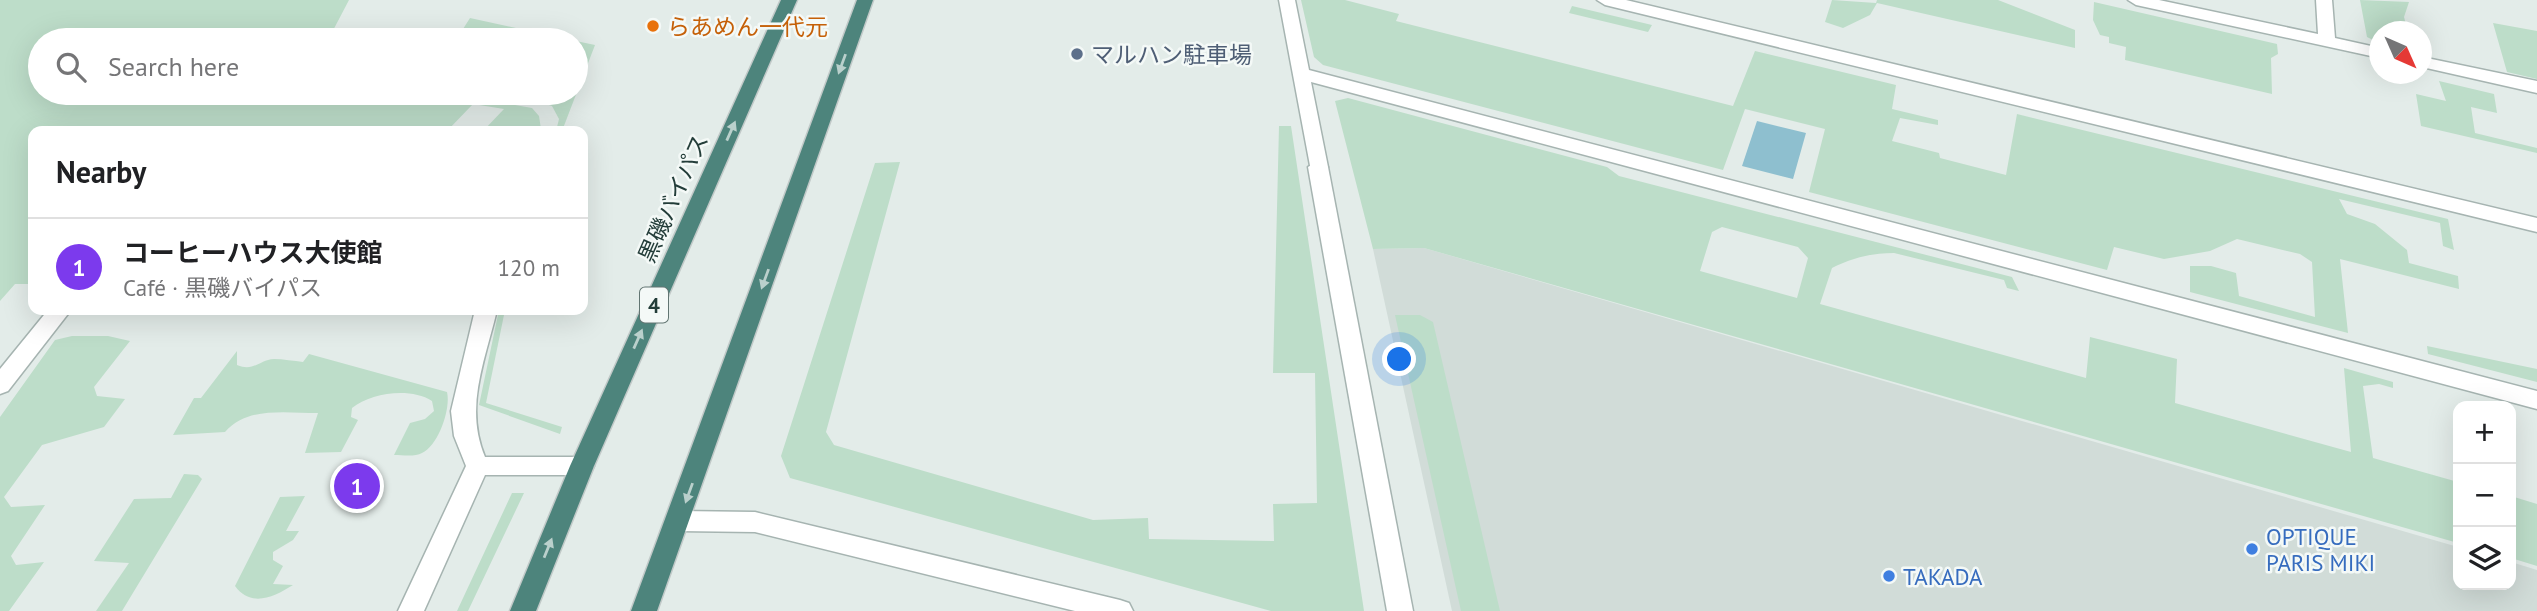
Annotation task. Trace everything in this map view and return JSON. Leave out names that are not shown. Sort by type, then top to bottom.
[{"type":"highway","name":"黒磯バイパス","points":[[523,611],[582,466],[789,0]]},
{"type":"highway","points":[[644,611],[679,521],[865,0]]},
{"type":"street","points":[[1287,0],[1399,611]]},
{"type":"street","points":[[1605,0],[2537,226]]},
{"type":"street","points":[[2136,0],[2369,51]]},
{"type":"street","points":[[2324,0],[2327,41]]},
{"type":"street","points":[[2432,64],[2537,87]]},
{"type":"street","points":[[1300,73],[2537,400]]},
{"type":"street","points":[[0,384],[56,315]]},
{"type":"street","points":[[411,611],[478,466],[465,436],[463,411],[485,315]]},
{"type":"street","points":[[478,466],[582,466]]},
{"type":"street","points":[[679,521],[755,522],[1119,611]]},
{"type":"shaded area","points":[[1424,248],[2453,546],[2453,590],[2516,590],[2516,564],[2537,570],[2537,611],[1452,611],[1373,249]]},
{"type":"green space","points":[[0,0],[349,0],[334,28],[28,28],[28,105],[472,105],[452,126],[28,126],[28,284],[15,284],[0,301]]},
{"type":"green space","points":[[1301,0],[1345,0],[1399,14],[1396,21],[1733,106],[1755,51],[1896,85],[1892,109],[1938,120],[1938,125],[1900,118],[1892,141],[1939,153],[1940,158],[2006,175],[2017,114],[2448,219],[2454,250],[2443,246],[2440,223],[2339,199],[2347,214],[2375,224],[2407,250],[2409,263],[2458,276],[2459,289],[2340,259],[2348,333],[2190,292],[2190,266],[2211,266],[2236,273],[2239,296],[2315,317],[2312,262],[2300,254],[2237,239],[2210,251],[2164,259],[2114,247],[2107,270],[1809,192],[1825,129],[1745,109],[1723,170],[1323,65],[1314,57]]},
{"type":"green space","points":[[1832,0],[1876,3],[1877,0],[1998,0],[2075,30],[2075,48],[1877,3],[1870,15],[1843,28],[1825,22]]},
{"type":"green space","points":[[2360,0],[2409,2],[2405,21],[2369,21],[2369,38]]},
{"type":"green space","points":[[2094,2],[2277,44],[2278,54],[2271,58],[2272,94],[2125,60],[2126,47],[2109,43],[2109,37],[2100,35],[2093,20]]},
{"type":"green space","points":[[1572,6],[1652,25],[1648,32],[1569,13]]},
{"type":"green space","points":[[470,18],[516,28],[464,28]]},
{"type":"green space","points":[[2493,23],[2537,31],[2537,79],[2507,72]]},
{"type":"green space","points":[[588,44],[595,45],[588,63]]},
{"type":"green space","points":[[2439,81],[2494,94],[2497,113],[2471,107],[2475,133],[2537,148],[2537,153],[2421,126],[2416,94],[2446,101]]},
{"type":"green space","points":[[1348,98],[1607,167],[1619,176],[2012,277],[2019,291],[2007,288],[2004,280],[1894,253],[1877,254],[1832,268],[1820,304],[2086,378],[2090,337],[2177,359],[2175,403],[2351,452],[2344,368],[2393,382],[2393,388],[2379,384],[2363,386],[2373,458],[2453,481],[2453,542],[1424,248],[1373,249],[1335,101]],"holes":[[[1722,227],[1798,247],[1808,258],[1797,298],[1700,271],[1712,232]]]},
{"type":"green space","points":[[479,105],[532,108],[539,116],[541,126],[488,126],[504,109]]},
{"type":"green space","points":[[549,105],[572,105],[564,126],[557,126],[559,119],[552,106]]},
{"type":"green space","points":[[1279,126],[1291,126],[1364,611],[1271,611],[790,478],[781,456],[875,163],[900,162],[826,432],[834,445],[1093,520],[1148,518],[1149,539],[1274,541],[1273,504],[1317,503],[1315,373],[1273,373]]},
{"type":"green space","points":[[498,315],[504,315],[486,403],[562,427],[560,434],[479,405]]},
{"type":"green space","points":[[1395,315],[1420,315],[1433,322],[1500,611],[1461,611]]},
{"type":"green space","points":[[72,336],[108,336],[130,341],[94,387],[97,396],[125,399],[104,427],[42,445],[4,497],[11,507],[45,505],[11,556],[16,565],[44,562],[9,611],[0,611],[0,417],[55,340]]},
{"type":"green space","points":[[2427,346],[2537,369],[2537,382],[2428,354]]},
{"type":"green space","points":[[237,351],[237,365],[243,367],[274,359],[303,362],[309,354],[447,392],[447,407],[442,426],[434,442],[422,453],[394,455],[410,423],[425,419],[434,411],[432,401],[402,393],[369,399],[352,408],[351,417],[358,420],[341,452],[305,453],[318,413],[268,413],[245,418],[225,432],[173,435],[194,398],[201,398]]},
{"type":"green space","points":[[184,474],[198,475],[202,479],[122,611],[96,611],[129,563],[94,561],[134,499],[171,498]]},
{"type":"green space","points":[[512,493],[524,493],[468,611],[457,611]]},
{"type":"green space","points":[[305,496],[286,531],[299,531],[293,540],[273,552],[273,560],[283,566],[273,584],[293,585],[263,598],[255,599],[241,593],[235,586],[280,497]]},
{"type":"green space","points":[[2516,498],[2537,504],[2537,566],[2516,560]]},
{"type":"water","points":[[1757,121],[1806,133],[1793,179],[1742,166]]},
{"type":"place","name":"らあめん一代元","points":[[653,26]]},
{"type":"place","name":"マルハン駐車場","points":[[1077,54]]},
{"type":"place","name":"コーヒーハウス大使館","points":[[357,486]]},
{"type":"place","name":"OPTIQUE PARIS MIKI","points":[[2252,549]]},
{"type":"place","name":"TAKADA","points":[[1889,576]]}]
